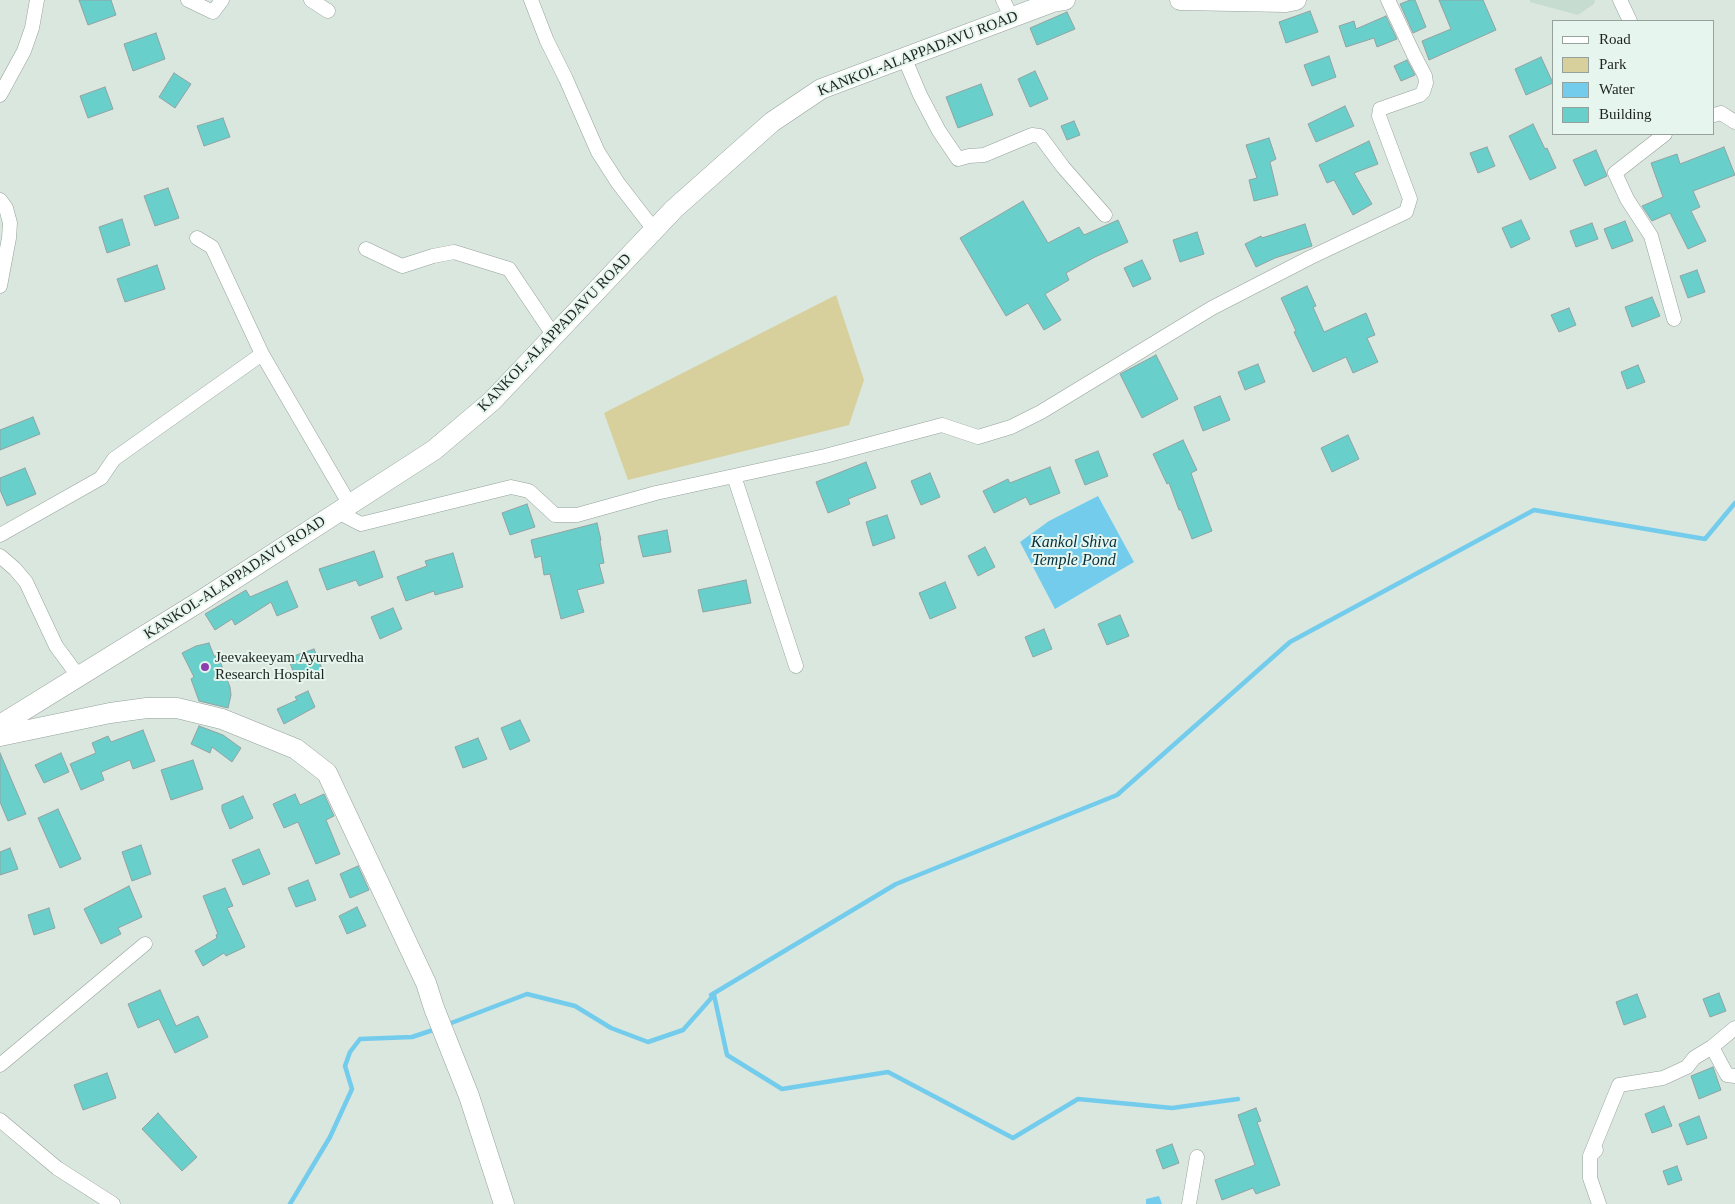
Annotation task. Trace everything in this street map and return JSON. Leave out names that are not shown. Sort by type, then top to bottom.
[{"type":"main road","name":"KANKOL-ALAPPADAVU ROAD","points":[[0,725],[79,677],[434,450],[492,401],[674,209],[772,122],[821,89],[904,57],[1007,9],[1065,0]]},
{"type":"main road","points":[[1187,0],[1286,2],[1296,0]]},
{"type":"main road","points":[[0,736],[110,712],[147,708],[177,708],[222,719],[296,749],[327,773],[426,983],[469,1096],[504,1204]]},
{"type":"street","points":[[0,95],[24,51],[32,28],[37,0]]},
{"type":"street","points":[[188,0],[213,12],[222,0]]},
{"type":"street","points":[[311,0],[328,11]]},
{"type":"street","points":[[531,0],[547,41],[598,152],[618,183],[654,231]]},
{"type":"street","points":[[197,238],[212,247],[262,354],[344,508],[361,524],[511,487],[529,491],[555,515],[577,515],[656,493],[825,456],[942,425],[978,437],[1011,427],[1040,412],[1212,308],[1309,258],[1406,212],[1410,200],[1379,116],[1380,109],[1420,95],[1426,83],[1425,76],[1388,0]]},
{"type":"street","points":[[1620,0],[1630,20]]},
{"type":"street","points":[[904,57],[920,95],[939,131],[958,159],[984,155],[1032,135],[1040,136],[1063,167],[1105,215]]},
{"type":"street","points":[[1715,115],[1721,113],[1735,122]]},
{"type":"street","points":[[1664,135],[1615,173],[1627,199],[1651,236],[1674,319]]},
{"type":"street","points":[[0,200],[6,208],[10,223],[0,286]]},
{"type":"street","points":[[366,249],[402,266],[433,256],[454,252],[509,269],[554,336]]},
{"type":"street","points":[[0,535],[101,478],[114,459],[262,354]]},
{"type":"street","points":[[734,476],[796,666]]},
{"type":"street","points":[[0,556],[26,582],[56,646],[79,677]]},
{"type":"street","points":[[0,1065],[145,944]]},
{"type":"street","points":[[1599,1204],[1590,1178],[1590,1156],[1619,1085],[1663,1078],[1687,1066],[1694,1058],[1712,1047],[1735,1028]]},
{"type":"street","points":[[1712,1047],[1727,1075],[1735,1076]]},
{"type":"street","points":[[0,1120],[57,1168],[113,1204]]},
{"type":"street","points":[[1590,1156],[1606,1138]]},
{"type":"street","points":[[1188,1204],[1197,1157]]},
{"type":"shaded area","points":[[1530,0],[1595,0],[1594,4],[1578,15],[1530,2]]},
{"type":"green space","points":[[836,295],[864,380],[849,425],[628,480],[604,413]]},
{"type":"water","name":"Kankol Shiva Temple Pond","points":[[1098,496],[1134,562],[1055,609],[1020,542],[1049,521]]},
{"type":"water","points":[[1159,1196],[1162,1204],[1146,1204],[1146,1199]]},
{"type":"building","points":[[79,0],[111,0],[116,15],[88,25]]},
{"type":"building","points":[[1415,0],[1426,27],[1413,33],[1400,4]]},
{"type":"building","points":[[1439,0],[1483,0],[1496,30],[1429,60],[1422,41],[1451,29]]},
{"type":"building","points":[[1310,11],[1318,32],[1286,43],[1279,22]]},
{"type":"building","points":[[1067,12],[1075,29],[1037,45],[1030,28]]},
{"type":"building","points":[[1386,16],[1397,39],[1377,47],[1374,38],[1346,47],[1339,26],[1354,21],[1356,29]]},
{"type":"building","points":[[156,33],[165,59],[133,71],[124,44]]},
{"type":"building","points":[[1329,56],[1336,77],[1312,86],[1304,65]]},
{"type":"building","points":[[1541,57],[1552,83],[1526,95],[1515,69]]},
{"type":"building","points":[[1407,60],[1415,75],[1401,81],[1394,66]]},
{"type":"building","points":[[1035,71],[1048,99],[1030,107],[1018,79]]},
{"type":"building","points":[[174,73],[191,84],[175,108],[159,97]]},
{"type":"building","points":[[981,84],[993,115],[958,128],[946,97]]},
{"type":"building","points":[[105,87],[113,109],[88,118],[80,96]]},
{"type":"building","points":[[1345,106],[1354,126],[1316,142],[1308,124]]},
{"type":"building","points":[[223,118],[230,137],[204,146],[197,126]]},
{"type":"building","points":[[1074,121],[1080,135],[1067,140],[1061,126]]},
{"type":"building","points":[[1533,124],[1556,168],[1530,180],[1509,136]]},
{"type":"building","points":[[1269,138],[1276,159],[1270,162],[1278,195],[1254,201],[1249,180],[1257,178],[1246,145]]},
{"type":"building","points":[[1369,141],[1378,164],[1354,173],[1372,204],[1353,215],[1334,180],[1327,183],[1319,165]]},
{"type":"building","points":[[1487,147],[1495,166],[1478,173],[1470,153]]},
{"type":"building","points":[[1724,147],[1735,175],[1693,191],[1700,207],[1691,211],[1706,241],[1688,249],[1670,213],[1652,221],[1642,206],[1663,197],[1651,163],[1677,154],[1680,164]]},
{"type":"building","points":[[1596,150],[1607,176],[1585,186],[1573,160]]},
{"type":"building","points":[[168,188],[179,218],[155,226],[144,196]]},
{"type":"building","points":[[1023,201],[1048,243],[1079,227],[1084,235],[1118,220],[1128,242],[1066,273],[1069,280],[1045,294],[1061,320],[1044,330],[1028,303],[1006,316],[960,238]]},
{"type":"building","points":[[122,219],[130,245],[107,253],[99,227]]},
{"type":"building","points":[[1521,220],[1530,239],[1511,248],[1502,228]]},
{"type":"building","points":[[1625,221],[1633,241],[1612,249],[1604,229]]},
{"type":"building","points":[[1592,223],[1598,239],[1576,247],[1570,231]]},
{"type":"building","points":[[1305,224],[1312,246],[1275,258],[1256,267],[1245,244],[1261,236],[1262,238]]},
{"type":"building","points":[[1197,232],[1204,254],[1180,262],[1173,240]]},
{"type":"building","points":[[1142,260],[1151,279],[1133,287],[1124,268]]},
{"type":"building","points":[[157,265],[165,289],[125,302],[117,279]]},
{"type":"building","points":[[1697,270],[1705,292],[1688,298],[1680,276]]},
{"type":"building","points":[[1307,286],[1316,306],[1313,307],[1324,332],[1366,313],[1375,335],[1367,338],[1378,362],[1353,373],[1346,357],[1313,372],[1294,332],[1296,331],[1281,298]]},
{"type":"building","points":[[1652,297],[1660,316],[1632,327],[1625,307]]},
{"type":"building","points":[[1569,308],[1576,325],[1559,332],[1551,315]]},
{"type":"building","points":[[1156,355],[1178,399],[1142,418],[1120,374]]},
{"type":"building","points":[[1258,364],[1265,382],[1245,390],[1238,372]]},
{"type":"building","points":[[1638,365],[1645,382],[1627,389],[1621,372]]},
{"type":"building","points":[[1220,396],[1230,420],[1203,431],[1194,407]]},
{"type":"building","points":[[33,417],[40,434],[0,450],[0,430]]},
{"type":"building","points":[[1348,435],[1359,459],[1332,472],[1321,448]]},
{"type":"building","points":[[1183,440],[1197,470],[1191,473],[1212,531],[1192,539],[1169,483],[1167,484],[1153,454]]},
{"type":"building","points":[[1098,451],[1108,476],[1085,485],[1075,460]]},
{"type":"building","points":[[866,462],[876,488],[848,499],[850,504],[828,513],[816,482]]},
{"type":"building","points":[[1050,467],[1060,493],[1030,505],[1026,497],[994,513],[983,491],[1008,479],[1010,483]]},
{"type":"building","points":[[25,468],[36,494],[7,506],[0,490],[0,478]]},
{"type":"building","points":[[930,473],[940,497],[921,505],[911,481]]},
{"type":"building","points":[[527,504],[535,527],[510,535],[502,513]]},
{"type":"building","points":[[887,515],[895,538],[873,546],[866,522]]},
{"type":"building","points":[[597,523],[604,563],[599,564],[604,583],[577,590],[584,612],[561,619],[550,574],[544,575],[541,556],[535,558],[531,540]]},
{"type":"building","points":[[667,530],[671,552],[643,557],[638,536]]},
{"type":"building","points":[[985,547],[995,567],[978,576],[968,556]]},
{"type":"building","points":[[374,551],[383,577],[359,586],[356,580],[327,590],[319,569]]},
{"type":"building","points":[[453,553],[463,587],[435,595],[434,591],[406,601],[397,577],[427,566],[425,561]]},
{"type":"building","points":[[746,580],[751,603],[703,612],[698,590]]},
{"type":"building","points":[[287,581],[298,607],[277,616],[271,602],[235,625],[232,619],[215,630],[205,614],[246,590],[250,597]]},
{"type":"building","points":[[945,582],[956,608],[930,619],[919,593]]},
{"type":"building","points":[[393,608],[402,629],[380,639],[371,617]]},
{"type":"building","points":[[1120,615],[1129,636],[1107,645],[1098,624]]},
{"type":"building","points":[[1044,629],[1052,649],[1033,657],[1025,637]]},
{"type":"building","name":"Jeevakeeyam Ayurvedha Research Hospital","points":[[209,643],[214,656],[218,656],[230,687],[231,695],[228,708],[199,701],[191,679],[194,677],[182,653],[196,646]]},
{"type":"building","points":[[314,649],[323,671],[297,681],[288,658]]},
{"type":"building","points":[[308,691],[315,707],[284,724],[277,709],[297,700],[295,697]]},
{"type":"building","points":[[520,720],[530,741],[510,750],[501,728]]},
{"type":"building","points":[[199,726],[223,735],[241,748],[232,762],[212,747],[210,753],[191,744]]},
{"type":"building","points":[[143,730],[155,761],[133,769],[130,760],[101,772],[104,780],[81,790],[70,764],[96,753],[92,743],[108,736],[111,742]]},
{"type":"building","points":[[478,738],[487,759],[463,768],[455,747]]},
{"type":"building","points":[[0,753],[26,814],[8,821],[0,802]]},
{"type":"building","points":[[61,753],[69,772],[44,783],[35,765]]},
{"type":"building","points":[[193,760],[203,789],[171,800],[161,770]]},
{"type":"building","points":[[295,794],[300,805],[324,794],[334,816],[326,820],[340,854],[316,864],[298,822],[284,828],[273,804]]},
{"type":"building","points":[[243,796],[253,818],[230,829],[222,810],[222,805]]},
{"type":"building","points":[[58,809],[81,859],[60,868],[38,818]]},
{"type":"building","points":[[141,845],[151,874],[132,881],[122,852]]},
{"type":"building","points":[[10,848],[18,869],[0,875],[0,852]]},
{"type":"building","points":[[259,849],[270,874],[243,885],[232,860]]},
{"type":"building","points":[[358,866],[369,890],[350,898],[340,874]]},
{"type":"building","points":[[308,880],[316,900],[296,907],[288,888]]},
{"type":"building","points":[[129,886],[142,917],[118,928],[121,934],[101,944],[84,909]]},
{"type":"building","points":[[225,888],[233,906],[227,908],[245,947],[226,956],[224,953],[203,966],[195,951],[217,938],[216,935],[218,934],[203,896]]},
{"type":"building","points":[[357,907],[366,926],[347,934],[339,916]]},
{"type":"building","points":[[49,908],[55,928],[34,935],[28,915]]},
{"type":"building","points":[[160,990],[176,1026],[198,1016],[208,1037],[175,1053],[159,1019],[138,1028],[128,1004]]},
{"type":"building","points":[[1719,993],[1726,1011],[1710,1017],[1703,999]]},
{"type":"building","points":[[1637,994],[1646,1017],[1624,1025],[1616,1002]]},
{"type":"building","points":[[1713,1067],[1721,1090],[1699,1099],[1691,1076]]},
{"type":"building","points":[[107,1073],[116,1098],[83,1110],[74,1085]]},
{"type":"building","points":[[1664,1106],[1672,1126],[1652,1133],[1645,1114]]},
{"type":"building","points":[[1256,1108],[1261,1121],[1257,1122],[1280,1185],[1256,1194],[1253,1188],[1222,1200],[1215,1180],[1255,1165],[1238,1115]]},
{"type":"building","points":[[158,1113],[197,1157],[182,1171],[142,1129]]},
{"type":"building","points":[[1699,1116],[1707,1138],[1687,1145],[1679,1124]]},
{"type":"building","points":[[1172,1144],[1179,1163],[1163,1169],[1156,1150]]},
{"type":"building","points":[[1677,1166],[1682,1180],[1668,1185],[1663,1171]]},
{"type":"waterway","points":[[711,995],[896,884],[1117,795],[1290,642],[1534,510],[1705,539],[1735,503]]},
{"type":"waterway","points":[[446,1025],[527,994],[575,1006],[611,1028],[648,1042],[683,1030],[714,995]]},
{"type":"waterway","points":[[714,995],[727,1055],[782,1089],[888,1072],[1013,1138],[1078,1099],[1172,1108],[1238,1099]]},
{"type":"waterway","points":[[290,1204],[330,1137],[352,1089],[345,1066],[350,1052],[360,1039],[412,1037],[436,1029]]},
{"type":"place","name":"Jeevakeeyam Ayurvedha Research Hospital","points":[[205,667]]}]
